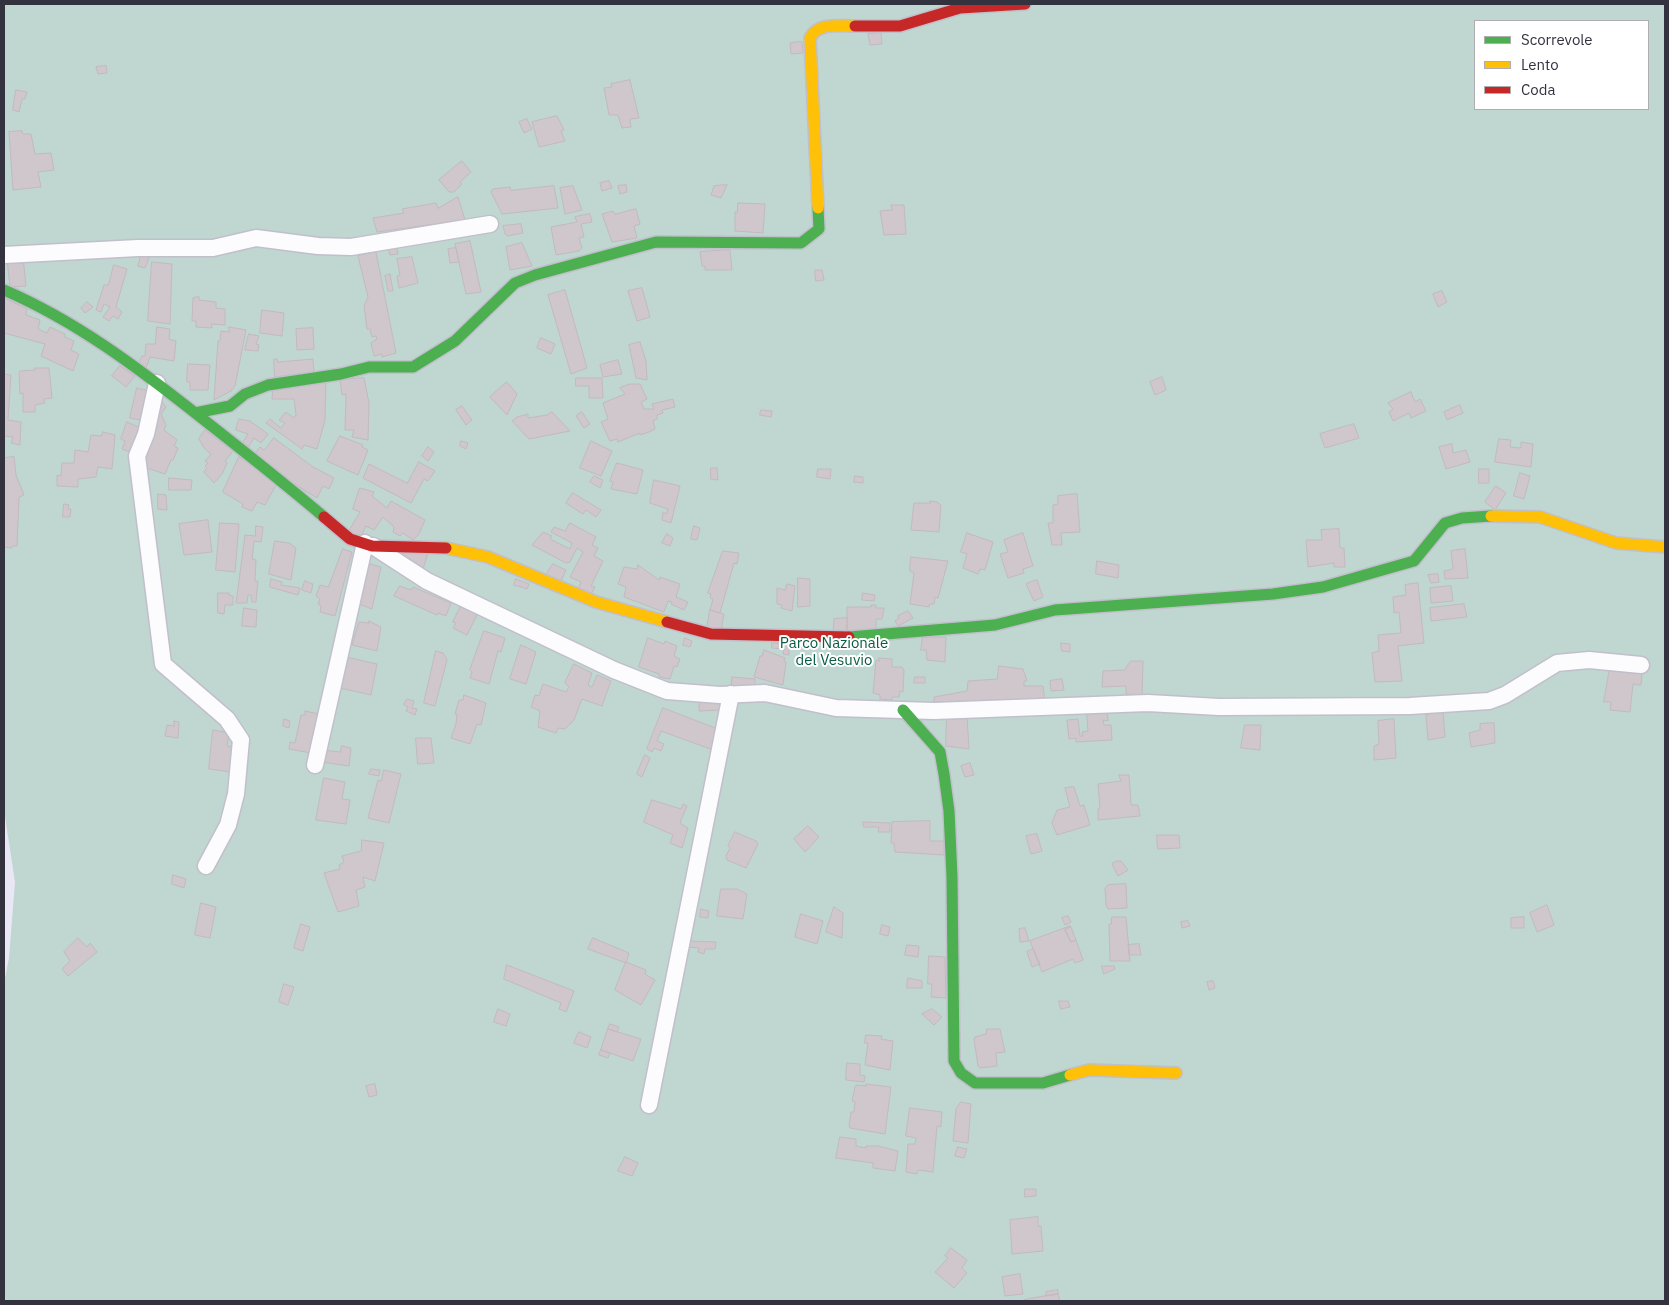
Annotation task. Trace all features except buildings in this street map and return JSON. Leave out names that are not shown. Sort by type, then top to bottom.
[{"type":"street","points":[[195,413],[230,406],[245,394],[268,385],[341,374],[369,367],[412,367],[424,362],[455,341],[515,283],[535,275],[656,242],[718,240],[801,243],[819,230],[810,38],[812,32],[824,26],[900,26],[960,8],[1025,4]]},
{"type":"street","points":[[4,255],[138,248],[213,248],[256,238],[318,246],[351,247],[490,224]]},
{"type":"street","points":[[4,290],[37,303],[86,331],[157,383],[350,539],[368,545],[427,581],[614,670],[667,691],[731,694],[765,692],[836,708],[934,711],[1148,703],[1219,707],[1374,707],[1479,702],[1505,695],[1557,663],[1589,660],[1641,665]]},
{"type":"street","points":[[157,383],[146,434],[137,456],[163,664],[227,719],[238,733],[240,740],[236,794],[228,825],[206,866]]},
{"type":"street","points":[[368,545],[440,547],[488,557],[596,602],[712,634],[755,634],[812,638],[866,637],[950,630],[995,625],[1054,610],[1255,596],[1323,587],[1414,561],[1446,522],[1463,518],[1539,517],[1609,542],[1636,547],[1665,547]]},
{"type":"street","points":[[315,765],[368,545]]},
{"type":"street","points":[[649,1105],[731,694]]},
{"type":"street","points":[[902,710],[940,752],[944,774],[949,811],[952,877],[954,1061],[960,1073],[975,1083],[1043,1083],[1089,1070],[1176,1073]]},
{"type":"green space","name":"Parco Nazionale del Vesuvio","points":[[4,4],[1665,4],[1665,1301],[4,1301],[4,983],[9,958],[15,882],[4,810]]},
{"type":"traffic: fast","points":[[195,413],[230,406],[245,394],[268,385],[341,374],[369,367],[413,367],[455,341],[515,283],[535,275],[656,242],[801,243],[819,229],[818,208]]},
{"type":"traffic: fast","points":[[4,290],[56,316],[129,363],[278,478],[324,517]]},
{"type":"traffic: fast","points":[[849,637],[995,625],[1055,610],[1273,594],[1323,587],[1414,561],[1445,523],[1462,518],[1491,516]]},
{"type":"traffic: fast","points":[[903,710],[940,752],[944,774],[949,811],[952,877],[954,1061],[961,1073],[975,1083],[1043,1083],[1070,1075]]},
{"type":"traffic: slow","points":[[818,208],[810,38],[818,29],[824,27],[855,26]]},
{"type":"traffic: slow","points":[[1491,516],[1540,517],[1616,543],[1665,547]]},
{"type":"traffic: slow","points":[[446,548],[488,557],[596,602],[667,622]]},
{"type":"traffic: slow","points":[[1070,1075],[1089,1070],[1176,1073]]},
{"type":"traffic: jam","points":[[855,26],[900,26],[960,8],[1025,4]]},
{"type":"traffic: jam","points":[[324,517],[350,539],[372,546],[446,548]]},
{"type":"traffic: jam","points":[[667,622],[711,634],[849,637]]}]
